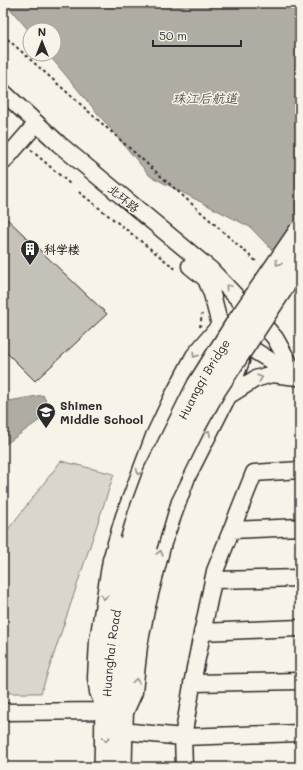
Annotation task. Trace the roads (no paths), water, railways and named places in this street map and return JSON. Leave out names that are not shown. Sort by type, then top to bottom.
[{"type":"main road","name":"Huangqi Bridge","points":[[138,543],[139,514],[154,473],[198,385],[235,326],[300,231]]},
{"type":"main road","name":"Huangqi Bridge","points":[[138,543],[195,426],[215,390],[300,261]]},
{"type":"main road","name":"Huanghai Road","points":[[121,767],[117,720],[107,682],[112,634],[123,574],[138,543]]},
{"type":"main road","name":"Huanghai Road","points":[[105,767],[117,720]]},
{"type":"street","name":"北环路","points":[[3,92],[59,144],[212,270],[244,305]]},
{"type":"street","name":"北环路","points":[[3,107],[206,279],[212,294],[220,325]]},
{"type":"street","points":[[3,162],[30,131]]},
{"type":"street","points":[[117,720],[98,692],[96,678],[98,640],[111,560],[137,479],[154,436],[194,356],[220,325],[226,311],[234,306],[244,305],[250,307],[259,316],[261,322],[275,338],[299,378]]},
{"type":"street","points":[[220,325],[224,338],[228,342],[241,347],[253,343],[260,334],[261,322]]},
{"type":"street","points":[[247,346],[299,378]]},
{"type":"street","points":[[117,720],[134,692],[143,624],[163,543],[187,477],[228,396],[247,346]]},
{"type":"street","points":[[228,396],[255,379],[272,374],[299,378]]},
{"type":"street","points":[[184,767],[183,736],[202,632],[215,571],[231,530],[254,473],[300,470]]},
{"type":"street","points":[[231,530],[300,527]]},
{"type":"street","points":[[213,580],[300,578]]},
{"type":"street","points":[[202,632],[300,628]]},
{"type":"street","points":[[192,683],[300,681]]},
{"type":"street","points":[[3,712],[117,720],[183,736],[300,733]]},
{"type":"water","name":"珠江后航道","points":[[3,3],[300,3],[300,279],[250,227],[150,176],[55,62],[62,62],[62,22],[22,23]]},
{"type":"water","points":[[43,395],[51,412],[3,446],[3,402]]},
{"type":"place","name":"科学楼","points":[[30,266]]},
{"type":"place","name":"Shimen Middle School","points":[[46,429]]}]
